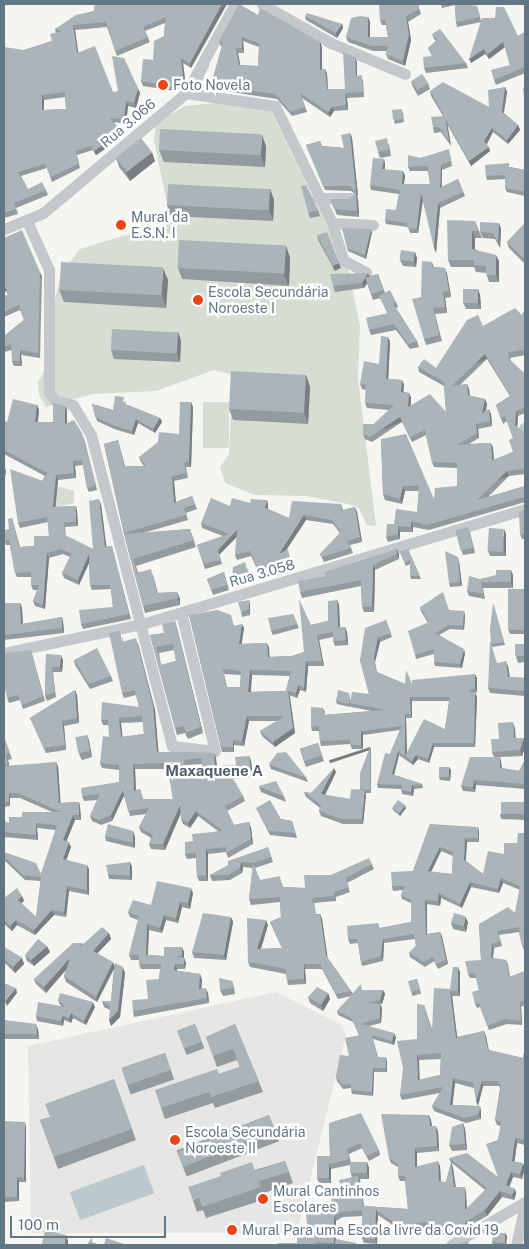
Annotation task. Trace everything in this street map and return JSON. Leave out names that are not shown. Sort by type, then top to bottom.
[{"type":"street","name":"Rua 3.066","points":[[4,229],[27,222],[186,93],[234,4]]},
{"type":"street","points":[[262,4],[331,43],[406,74]]},
{"type":"street","points":[[186,93],[275,106],[317,198],[332,223],[343,260],[366,272]]},
{"type":"street","points":[[317,198],[351,198]]},
{"type":"street","points":[[27,222],[49,270],[49,393],[55,400],[73,405],[91,434],[172,746],[214,751],[180,613]]},
{"type":"street","points":[[332,223],[373,225]]},
{"type":"street","name":"Rua 3.058","points":[[4,653],[140,625],[525,508]]},
{"type":"street","points":[[451,1245],[525,1204]]},
{"type":"street","points":[[516,1245],[525,1204]]},
{"type":"shaded area","name":"Escola Secundária Noroeste I","points":[[245,100],[268,105],[348,268],[360,326],[358,378],[376,526],[367,525],[358,507],[348,504],[306,496],[255,495],[225,483],[220,467],[229,454],[233,375],[214,370],[156,391],[93,394],[46,407],[39,395],[38,382],[51,359],[52,313],[61,273],[80,249],[162,224],[168,208],[154,141],[156,123],[185,106]]},
{"type":"shaded area","points":[[203,402],[229,402],[229,448],[203,448]]},
{"type":"shaded area","points":[[61,487],[74,491],[74,503],[54,508],[57,488]]},
{"type":"shaded area","name":"Escola Secundária Noroeste II","points":[[276,992],[340,1024],[346,1035],[297,1233],[31,1233],[28,1046]]},
{"type":"shaded area","points":[[144,1165],[154,1193],[80,1220],[70,1192]]},
{"type":"building","points":[[95,4],[222,4],[190,63],[181,58],[183,75],[175,87],[141,81],[143,59],[153,60],[154,41],[164,36],[166,17],[143,27],[148,37],[115,51],[106,22],[73,25],[77,53],[95,46],[113,92],[118,91],[112,56],[124,58],[138,88],[134,103],[126,101],[124,119],[110,118],[119,130],[106,143],[94,151],[91,146],[76,151],[78,164],[51,177],[45,164],[18,172],[28,189],[42,182],[46,190],[14,203],[16,209],[4,213],[4,47],[24,50],[52,41],[50,34],[62,31],[55,29],[76,15],[94,11]],"holes":[[[65,92],[66,109],[42,110],[42,95]]]},
{"type":"building","points":[[239,4],[258,15],[260,8],[320,42],[320,70],[325,69],[327,89],[345,89],[343,52],[355,57],[356,76],[362,75],[363,92],[345,93],[346,105],[332,107],[328,112],[300,93],[305,107],[291,112],[275,94],[211,85],[223,43],[219,41]],"holes":[[[242,37],[259,43],[258,66],[239,65],[236,48],[242,48]]]},
{"type":"building","points":[[379,4],[418,4],[419,9],[406,16],[409,35],[403,61],[386,54],[388,46],[371,46],[346,37],[351,18],[360,16],[368,17],[368,37],[388,37],[385,20],[380,20]]},
{"type":"building","points":[[455,4],[477,6],[480,17],[456,22]]},
{"type":"building","points":[[496,7],[504,7],[518,36],[525,32],[525,67],[494,80],[491,70],[510,65],[503,42],[488,54],[484,49],[469,59],[482,18],[495,18]]},
{"type":"building","points":[[307,13],[342,24],[336,33],[305,16]]},
{"type":"building","points":[[440,29],[466,63],[424,68],[423,57],[432,56],[428,48],[437,40],[432,34]]},
{"type":"building","points":[[422,74],[428,83],[417,90],[411,81]]},
{"type":"building","points":[[443,82],[489,107],[488,90],[505,87],[502,112],[518,125],[507,140],[492,128],[484,141],[489,147],[469,161],[430,91]]},
{"type":"building","points":[[525,87],[525,105],[523,88]]},
{"type":"building","points":[[402,109],[403,119],[393,120],[392,110]]},
{"type":"building","points":[[445,116],[449,141],[439,127],[433,127],[431,117]]},
{"type":"building","points":[[160,129],[262,134],[261,155],[159,150]]},
{"type":"building","points":[[350,133],[356,192],[350,186],[323,186],[306,145],[320,141],[321,146],[344,148],[341,135]]},
{"type":"building","points":[[141,138],[152,152],[127,172],[116,158]]},
{"type":"building","points":[[387,138],[389,150],[378,152],[375,141]]},
{"type":"building","points":[[449,149],[451,161],[441,165],[440,188],[458,179],[463,192],[438,203],[434,248],[421,193],[417,228],[408,229],[407,223],[385,220],[386,209],[396,210],[400,190],[370,185],[373,158],[384,159],[382,169],[403,171],[402,184],[430,184],[428,166],[408,167],[408,155],[420,158]]},
{"type":"building","points":[[509,163],[509,167],[525,170],[525,192],[505,188],[505,175],[486,176],[485,165]]},
{"type":"building","points":[[168,184],[270,189],[269,210],[167,205]]},
{"type":"building","points":[[306,185],[318,210],[308,212],[301,186]]},
{"type":"building","points":[[356,193],[357,211],[334,209],[330,199],[349,199]]},
{"type":"building","points":[[447,220],[475,221],[479,231],[472,231],[472,249],[496,255],[496,275],[486,275],[486,266],[474,265],[474,260],[448,260]]},
{"type":"building","points":[[480,222],[499,223],[498,242],[493,233],[480,232]]},
{"type":"building","points":[[525,223],[525,258],[524,259],[507,242]]},
{"type":"building","points":[[342,228],[371,229],[365,255],[347,248]]},
{"type":"building","points":[[22,230],[40,272],[38,353],[20,350],[20,361],[12,361],[11,344],[4,347],[4,336],[24,320],[19,305],[4,312],[4,296],[9,295],[4,285],[4,238]]},
{"type":"building","points":[[327,232],[339,263],[333,266],[317,235]]},
{"type":"building","points":[[179,240],[286,246],[284,274],[178,268]]},
{"type":"building","points":[[401,250],[415,252],[413,262],[400,260]]},
{"type":"building","points":[[422,261],[432,262],[432,267],[445,268],[449,291],[443,292],[445,307],[433,308],[439,335],[424,339],[412,299],[421,297]]},
{"type":"building","points":[[61,262],[163,267],[161,295],[60,290]]},
{"type":"building","points":[[368,273],[362,283],[333,286],[330,274]]},
{"type":"building","points":[[378,274],[383,290],[371,294],[366,278]]},
{"type":"building","points":[[463,289],[478,289],[478,303],[463,303]]},
{"type":"building","points":[[390,290],[396,302],[393,304],[417,341],[408,344],[394,324],[369,330],[366,318],[388,313],[379,296]]},
{"type":"building","points":[[515,308],[522,315],[525,309],[525,350],[508,352],[509,360],[525,374],[525,408],[516,411],[515,425],[525,433],[525,475],[524,469],[507,471],[477,500],[525,486],[525,498],[427,525],[411,521],[411,527],[398,526],[398,534],[386,537],[387,524],[394,524],[396,509],[417,512],[419,486],[403,486],[400,499],[383,494],[381,439],[406,434],[434,499],[435,488],[457,486],[457,463],[432,462],[425,430],[410,437],[400,417],[370,437],[363,434],[363,424],[374,424],[394,405],[365,403],[366,385],[360,384],[364,361],[379,364],[381,336],[388,337],[386,379],[402,380],[401,392],[409,393],[408,407],[430,394],[446,412],[444,382],[418,367],[424,359],[436,368],[467,320],[478,315],[483,326]],"holes":[[[485,354],[511,396],[496,405],[501,418],[505,416],[513,438],[509,440],[513,452],[492,460],[491,443],[457,445],[477,433],[476,424],[490,421],[489,409],[482,413],[485,399],[468,395],[467,384],[452,386]]]},
{"type":"building","points":[[112,329],[178,332],[177,353],[111,350]]},
{"type":"building","points":[[231,371],[306,375],[304,413],[229,409]]},
{"type":"building","points":[[115,396],[124,397],[123,403],[160,418],[153,429],[136,419],[132,431],[95,417],[92,404],[113,410]]},
{"type":"building","points":[[13,399],[37,405],[35,422],[53,422],[53,403],[65,406],[65,424],[74,420],[82,433],[96,485],[87,488],[82,460],[73,461],[74,473],[56,475],[53,507],[76,506],[76,522],[64,522],[65,535],[93,549],[89,501],[99,499],[105,547],[112,546],[129,614],[81,624],[79,610],[113,607],[110,585],[90,585],[89,554],[78,580],[62,573],[72,554],[61,549],[47,553],[43,605],[33,601],[39,585],[31,585],[31,572],[15,573],[9,540],[5,541],[4,537],[4,530],[9,529],[8,519],[12,518],[19,547],[34,546],[34,536],[49,536],[47,517],[18,523],[10,469],[43,481],[47,473],[4,450],[4,421],[7,422]]},
{"type":"building","points":[[180,402],[191,402],[189,462],[184,462],[186,473],[172,476],[174,503],[192,496],[195,504],[184,508],[186,515],[124,533],[104,444],[118,440],[124,466],[146,466],[139,457],[158,442],[159,432],[179,434]]},
{"type":"building","points":[[211,498],[230,506],[232,498],[250,503],[251,499],[267,500],[265,508],[289,518],[292,501],[341,504],[341,511],[355,507],[360,537],[347,541],[351,548],[322,557],[320,554],[341,532],[332,520],[304,515],[279,554],[288,549],[291,566],[260,576],[250,551],[235,555],[237,530],[218,550],[220,560],[204,564],[197,545],[229,534],[201,523]]},
{"type":"building","points":[[525,509],[525,534],[520,534],[519,513]]},
{"type":"building","points":[[468,527],[473,547],[460,551],[455,530]]},
{"type":"building","points":[[489,528],[504,529],[502,552],[487,551]]},
{"type":"building","points":[[190,529],[194,540],[133,559],[137,573],[151,569],[157,593],[177,592],[178,598],[143,606],[124,534]]},
{"type":"building","points":[[397,549],[397,554],[373,565],[372,606],[362,607],[361,580],[300,592],[298,581],[325,576],[324,572]]},
{"type":"building","points":[[408,549],[420,576],[410,576],[410,560],[405,563],[400,552]]},
{"type":"building","points":[[445,551],[458,557],[460,582],[449,583]]},
{"type":"building","points":[[245,562],[249,578],[232,583],[233,567]]},
{"type":"building","points":[[496,570],[511,570],[511,582],[481,582],[483,594],[467,591],[469,576],[480,579],[496,575]]},
{"type":"building","points":[[224,572],[227,585],[211,590],[207,579]]},
{"type":"building","points":[[508,589],[525,589],[525,630],[508,630]]},
{"type":"building","points":[[443,592],[449,610],[464,611],[463,626],[449,625],[435,633],[464,649],[460,664],[434,662],[434,649],[415,655],[408,631],[429,622],[420,607]]},
{"type":"building","points":[[299,599],[311,625],[328,621],[328,601],[337,600],[338,627],[345,627],[346,640],[333,641],[333,632],[317,635],[322,661],[306,661],[304,688],[298,685],[296,693],[286,690],[291,671],[250,670],[248,692],[288,691],[293,728],[273,742],[260,731],[285,716],[247,716],[242,741],[233,740],[233,747],[221,747],[189,615],[217,610],[231,615],[234,626],[242,624],[239,644],[267,643],[268,657],[292,656],[304,652]],"holes":[[[223,669],[241,671],[240,687],[226,687]]]},
{"type":"building","points":[[249,600],[249,609],[241,612],[238,602]]},
{"type":"building","points":[[4,603],[20,603],[21,624],[62,617],[62,628],[4,635]]},
{"type":"building","points":[[493,603],[504,642],[491,644],[490,629]]},
{"type":"building","points":[[293,614],[297,624],[271,631],[268,618]]},
{"type":"building","points":[[386,620],[391,633],[378,637],[374,657],[376,672],[405,684],[406,670],[412,684],[412,680],[475,674],[475,688],[467,691],[475,693],[474,743],[433,743],[428,759],[416,755],[412,761],[405,756],[398,751],[392,774],[422,784],[412,785],[411,792],[401,790],[402,785],[377,784],[385,753],[390,754],[402,726],[361,731],[361,745],[350,745],[350,740],[320,741],[319,726],[311,727],[311,707],[323,708],[323,715],[385,710],[350,703],[352,692],[369,694],[360,660],[365,628]],"holes":[[[410,697],[450,697],[445,729],[424,719],[405,756],[405,714],[411,714]]]},
{"type":"building","points":[[175,621],[201,727],[185,733],[184,726],[175,728],[150,635],[164,633],[162,624]],"holes":[[[173,644],[176,661],[161,665],[156,647]]]},
{"type":"building","points":[[120,631],[122,642],[136,638],[153,705],[157,752],[214,753],[215,767],[236,765],[235,757],[249,756],[251,772],[230,774],[243,796],[225,806],[234,825],[249,822],[251,839],[226,853],[226,847],[206,849],[206,875],[197,876],[196,853],[185,854],[185,842],[193,841],[192,834],[223,831],[196,811],[188,823],[181,819],[180,805],[163,844],[149,844],[153,835],[139,827],[149,808],[128,811],[123,790],[111,815],[99,820],[90,816],[100,794],[82,796],[81,788],[119,782],[119,765],[100,763],[103,736],[109,737],[108,720],[101,720],[102,702],[139,707],[135,690],[122,693],[109,633]],"holes":[[[142,716],[144,734],[121,737],[119,718]],[[201,758],[203,780],[187,775],[184,760]],[[168,763],[173,799],[142,799],[140,789],[134,791],[133,764]]]},
{"type":"building","points":[[490,641],[497,663],[506,661],[508,677],[525,678],[525,691],[488,688]]},
{"type":"building","points":[[515,644],[525,644],[525,656],[515,656]]},
{"type":"building","points":[[97,648],[111,676],[89,684],[74,660]]},
{"type":"building","points":[[31,650],[43,696],[22,705],[18,695],[7,698],[4,684],[4,653]]},
{"type":"building","points":[[46,654],[61,655],[60,667],[52,667],[55,692],[45,696]]},
{"type":"building","points":[[75,690],[77,718],[62,721],[65,745],[44,748],[30,718]]},
{"type":"building","points":[[338,690],[349,693],[349,704],[336,701]]},
{"type":"building","points":[[513,722],[514,738],[524,738],[520,750],[492,752],[491,739],[499,739],[498,723]]},
{"type":"building","points":[[87,735],[90,751],[78,753],[75,737]]},
{"type":"building","points":[[4,737],[10,753],[6,754],[8,764],[4,764]]},
{"type":"building","points":[[318,743],[322,755],[304,761],[300,749]]},
{"type":"building","points":[[370,747],[370,790],[360,789],[360,773]]},
{"type":"building","points":[[286,752],[306,777],[269,764],[277,753]]},
{"type":"building","points":[[470,757],[500,757],[500,768],[519,771],[525,760],[525,784],[474,780],[473,787],[461,786]]},
{"type":"building","points":[[56,762],[59,803],[79,802],[79,815],[73,815],[63,840],[69,842],[63,859],[87,865],[87,890],[67,886],[64,912],[52,910],[34,930],[16,920],[10,926],[4,920],[4,898],[17,888],[22,896],[18,900],[36,917],[41,877],[23,875],[4,857],[4,852],[36,863],[41,874],[57,825],[36,823],[36,835],[4,832],[4,821],[9,823],[9,817],[22,817],[22,812],[61,812],[18,793],[9,793],[9,801],[4,802],[4,766]]},
{"type":"building","points":[[439,767],[449,767],[449,777],[439,777]]},
{"type":"building","points":[[334,768],[321,794],[350,799],[351,789],[365,790],[362,819],[341,819],[319,811],[321,805],[304,792],[311,793]]},
{"type":"building","points":[[276,781],[284,796],[259,786]]},
{"type":"building","points":[[270,800],[281,819],[292,821],[295,833],[269,831],[256,808]]},
{"type":"building","points":[[398,800],[405,805],[399,813],[392,808]]},
{"type":"building","points":[[501,802],[525,802],[525,814],[501,814]]},
{"type":"building","points":[[108,824],[133,831],[133,843],[105,836]]},
{"type":"building","points":[[430,824],[478,827],[478,838],[465,838],[464,860],[483,874],[488,851],[504,854],[504,843],[517,843],[518,833],[525,833],[525,945],[522,945],[519,927],[497,931],[500,941],[492,944],[491,958],[506,960],[509,977],[525,971],[525,1000],[520,1002],[521,1021],[505,1019],[487,1026],[479,1003],[475,1004],[472,992],[479,990],[475,973],[468,974],[465,961],[481,960],[479,924],[508,907],[515,913],[520,886],[501,878],[498,889],[470,882],[460,904],[439,893],[438,901],[425,900],[426,935],[440,932],[446,960],[436,964],[433,957],[424,962],[409,953],[416,946],[414,934],[383,939],[381,956],[361,962],[357,939],[348,939],[347,926],[378,923],[380,928],[411,922],[411,900],[401,895],[405,886],[392,886],[391,872],[413,871]],"holes":[[[440,847],[453,852],[452,874],[428,871]]]},
{"type":"building","points":[[268,847],[271,857],[253,863],[241,862],[240,868],[228,875],[210,875],[228,865],[228,861]]},
{"type":"building","points":[[369,858],[372,864],[346,878],[349,887],[334,892],[334,896],[312,898],[316,915],[320,914],[326,955],[351,991],[336,994],[320,964],[304,964],[304,979],[287,980],[286,969],[248,962],[247,918],[266,920],[257,949],[282,948],[270,922],[281,917],[280,897],[249,899],[253,863],[260,880],[280,876],[282,887],[305,888],[304,875],[331,875]]},
{"type":"building","points":[[130,862],[130,876],[108,874],[106,865]]},
{"type":"building","points":[[157,881],[191,888],[188,903],[180,902],[176,918],[164,915],[160,928],[147,924],[146,955],[164,956],[164,947],[182,947],[182,955],[176,957],[184,958],[184,964],[175,964],[174,970],[200,974],[199,989],[206,988],[207,998],[133,1011],[132,1000],[148,999],[146,980],[159,979],[161,964],[139,964],[139,955],[129,955],[139,916],[128,912],[133,900],[151,905]]},
{"type":"building","points":[[203,913],[231,917],[224,955],[192,952]]},
{"type":"building","points":[[454,913],[465,916],[464,926],[451,923]]},
{"type":"building","points":[[102,927],[109,933],[93,951],[113,962],[96,997],[64,976],[70,958],[44,987],[34,979],[73,943],[82,943],[78,949]]},
{"type":"building","points":[[38,939],[47,946],[31,960],[25,955]]},
{"type":"building","points":[[4,947],[22,958],[13,967],[4,959]]},
{"type":"building","points":[[115,963],[123,967],[118,1011],[109,1020],[110,1006],[102,1001],[111,1001]]},
{"type":"building","points":[[453,967],[458,967],[458,991],[450,991],[456,1038],[484,1031],[488,1050],[523,1058],[525,1047],[525,1140],[515,1138],[512,1161],[523,1163],[520,1174],[511,1172],[506,1185],[515,1189],[512,1195],[500,1191],[485,1210],[457,1227],[440,1230],[432,1222],[417,1223],[410,1233],[376,1210],[375,1239],[362,1238],[362,1210],[341,1212],[334,1216],[334,1243],[316,1242],[315,1245],[278,1245],[278,1243],[297,1243],[297,1232],[308,1233],[305,1206],[332,1207],[331,1197],[342,1197],[339,1180],[358,1176],[363,1206],[408,1209],[405,1176],[398,1176],[398,1164],[389,1158],[381,1114],[429,1115],[430,1126],[436,1126],[437,1146],[415,1148],[415,1167],[438,1161],[439,1181],[446,1182],[451,1163],[454,1187],[465,1187],[465,1210],[487,1188],[449,1158],[467,1153],[498,1177],[486,1144],[498,1140],[501,1122],[495,1120],[501,1086],[497,1081],[482,1081],[476,1101],[473,1083],[453,1078],[450,1105],[480,1106],[479,1114],[464,1118],[432,1106],[443,1087],[400,1095],[403,1068],[397,1041],[417,1039],[417,1004],[424,1005],[432,1031],[434,988],[450,989]],"holes":[[[441,1053],[440,1075],[418,1080],[417,1055]]]},
{"type":"building","points":[[219,978],[232,981],[233,988],[220,990]]},
{"type":"building","points":[[417,979],[420,990],[411,992],[408,981]]},
{"type":"building","points":[[4,983],[16,988],[5,1001],[4,1000]]},
{"type":"building","points":[[361,984],[362,990],[383,990],[380,1000],[368,1003],[380,1004],[380,1018],[361,1024],[394,1033],[392,1041],[372,1035],[377,1057],[386,1057],[386,1068],[373,1068],[372,1092],[351,1090],[351,1084],[342,1085],[336,1076],[340,1055],[349,1056],[345,1038],[360,1035],[351,1018],[337,1011]]},
{"type":"building","points":[[317,987],[328,993],[321,1005],[308,997]]},
{"type":"building","points":[[60,993],[93,1002],[84,1021],[71,1013],[69,1018],[63,1015],[61,1021],[36,1016],[38,1002],[66,1007],[58,1000]]},
{"type":"building","points":[[4,1020],[36,1024],[37,1034],[4,1034]]},
{"type":"building","points":[[195,1024],[202,1042],[184,1049],[177,1031]]},
{"type":"building","points":[[235,1024],[259,1081],[211,1097],[209,1092],[161,1108],[155,1090],[217,1069],[219,1074],[240,1067],[233,1049],[213,1056],[206,1037]]},
{"type":"building","points":[[165,1053],[171,1070],[127,1085],[122,1068]]},
{"type":"building","points":[[114,1079],[132,1129],[54,1157],[40,1120],[50,1117],[45,1104]]},
{"type":"building","points":[[361,1113],[379,1150],[367,1156],[360,1143],[347,1149],[349,1159],[329,1164],[329,1178],[317,1178],[317,1156],[330,1156],[329,1123]]},
{"type":"building","points":[[269,1115],[275,1130],[183,1167],[177,1152]]},
{"type":"building","points":[[4,1121],[25,1122],[24,1178],[17,1177],[17,1197],[4,1197]]},
{"type":"building","points":[[463,1123],[465,1144],[449,1145],[452,1127]]},
{"type":"building","points":[[285,1161],[289,1172],[259,1181],[261,1187],[202,1207],[199,1198],[193,1200],[188,1187],[221,1176],[220,1173],[252,1162],[255,1171]]},
{"type":"building","points":[[350,1162],[367,1162],[367,1173],[350,1173]]},
{"type":"building","points":[[45,1230],[66,1235],[64,1245],[42,1244]]},
{"type":"building","points":[[493,1233],[505,1233],[505,1243],[492,1242]]},
{"type":"building","points":[[92,1237],[92,1242],[100,1245],[87,1245]]},
{"type":"building","points":[[106,1238],[127,1245],[104,1245]]},
{"type":"building","points":[[336,1239],[356,1243],[355,1245],[335,1245]]},
{"type":"building","points":[[468,1241],[469,1245],[458,1245],[458,1244]]},
{"type":"waterway","points":[[195,91],[207,65]]},
{"type":"place","name":"Foto Novela","points":[[163,85]]},
{"type":"place","name":"Mural da E.S.N. I","points":[[121,225]]},
{"type":"place","name":"Escola Secundária Noroeste I","points":[[198,300]]},
{"type":"place","name":"Escola Secundária Noroeste II","points":[[175,1140]]},
{"type":"place","name":"Mural Cantinhos Escolares","points":[[263,1199]]},
{"type":"place","name":"Mural Para uma Escola livre da Covid 19","points":[[232,1230]]},
{"type":"district","name":"Maxaquene A","points":[[214,771]]}]
